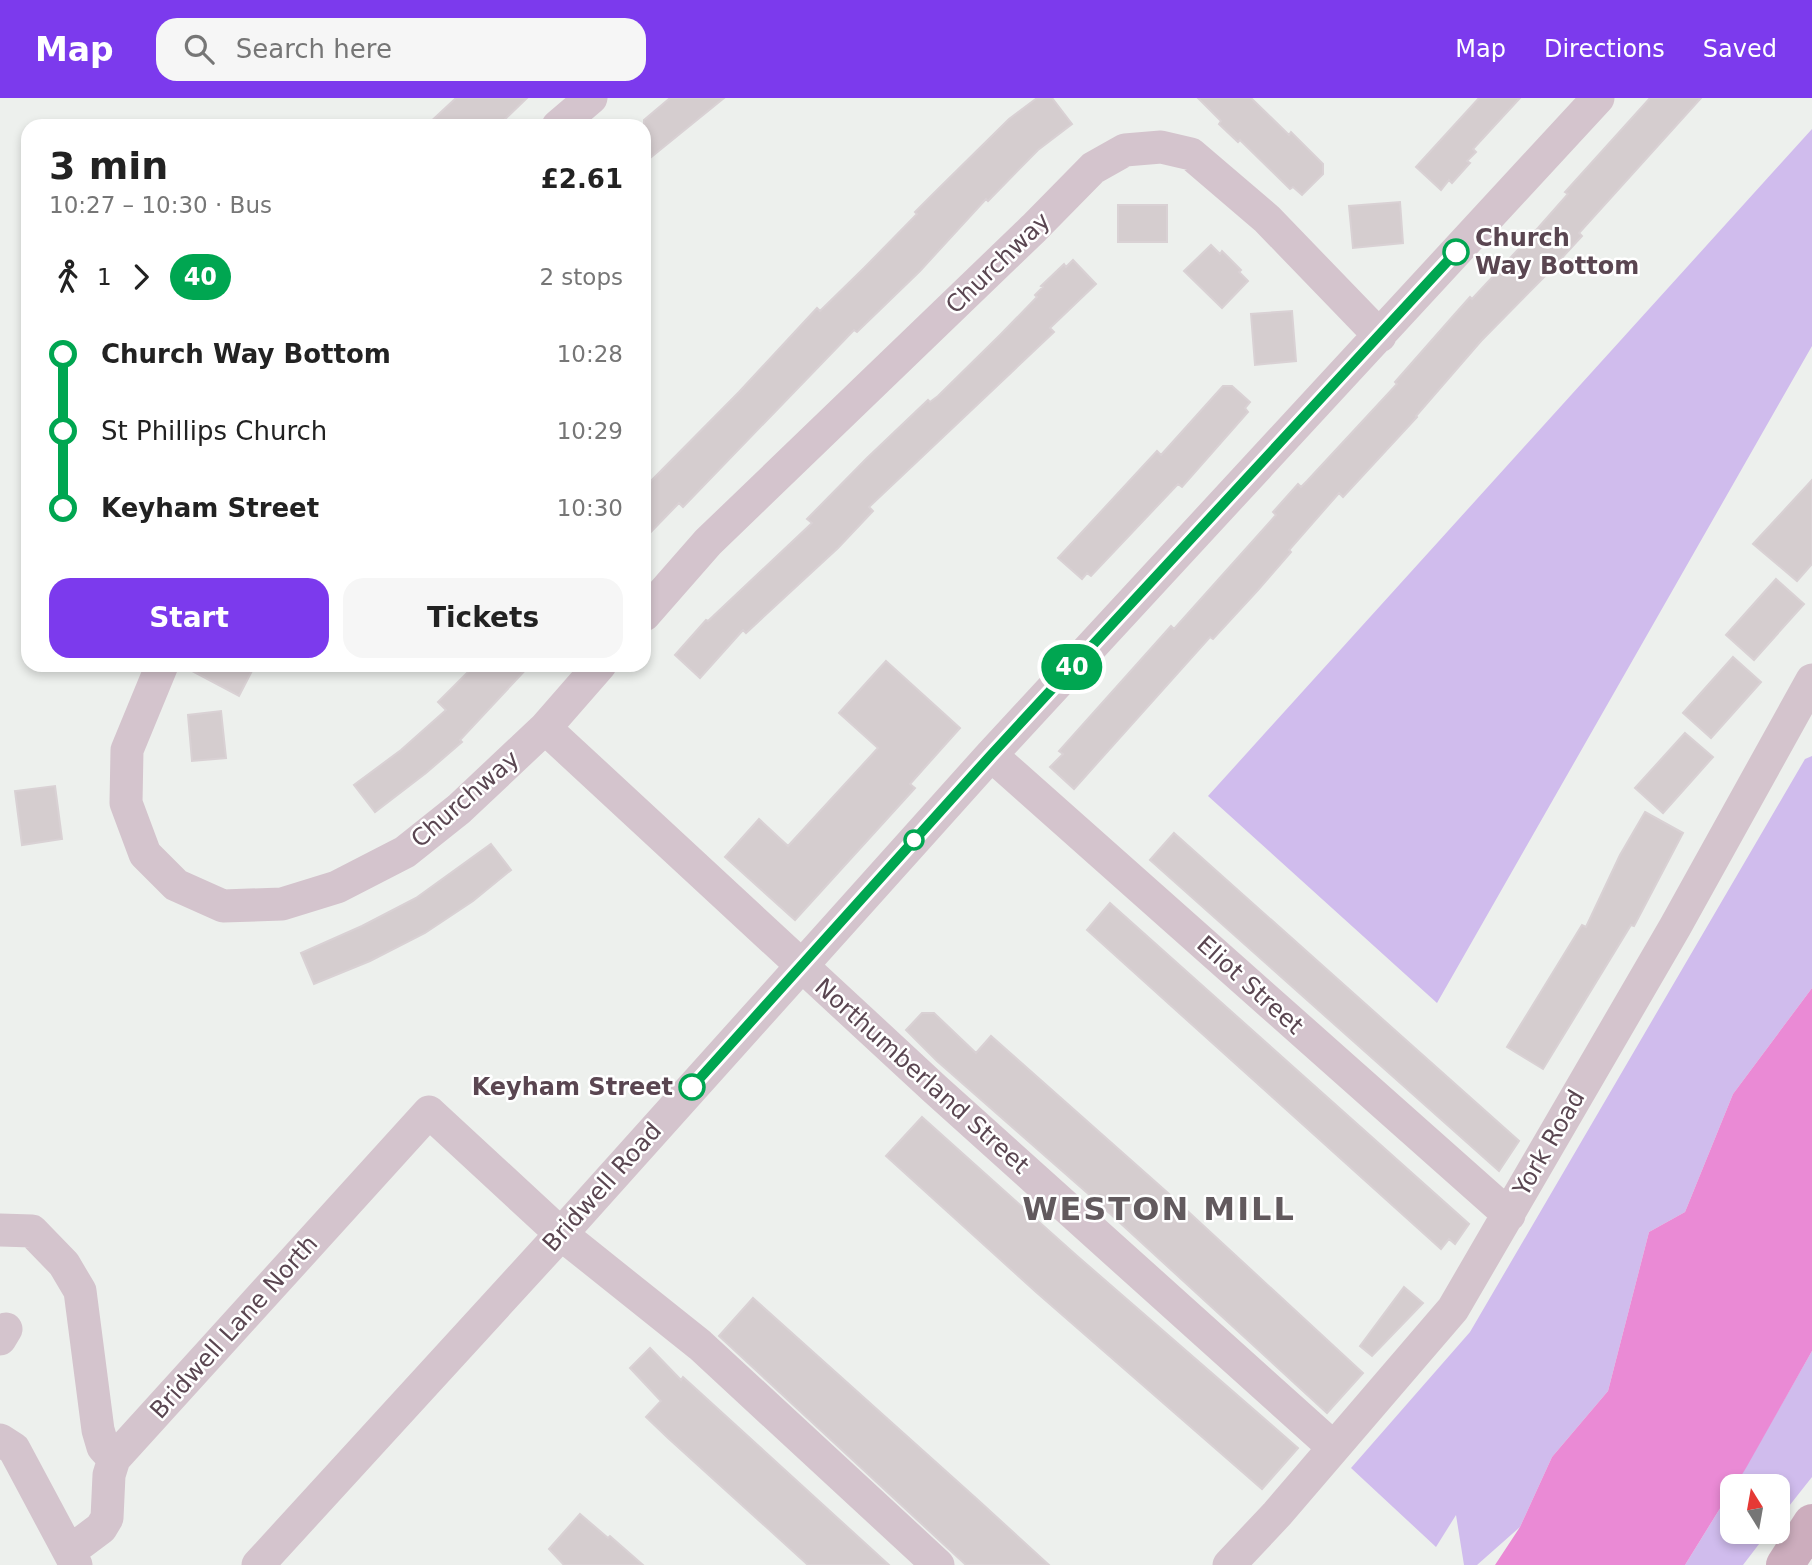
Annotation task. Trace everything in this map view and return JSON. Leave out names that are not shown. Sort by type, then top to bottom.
[{"type":"main road","points":[[1784,1565],[1812,1522]]},
{"type":"street","points":[[566,119],[591,98]]},
{"type":"street","name":"Bridwell Road","points":[[258,1565],[561,1234],[991,755],[1598,98]]},
{"type":"street","name":"Churchway","points":[[651,607],[708,542],[1025,238],[1093,168],[1125,150],[1161,147],[1191,154],[1267,219],[1380,335]]},
{"type":"street","name":"Churchway","points":[[159,672],[127,750],[126,803],[145,855],[176,886],[223,906],[282,904],[337,887],[405,852],[460,809],[545,728],[594,672]]},
{"type":"street","name":"York Road","points":[[1229,1565],[1277,1514],[1453,1309],[1675,927],[1812,680]]},
{"type":"street","name":"Northumberland Street","points":[[545,728],[935,1089],[1334,1447]]},
{"type":"street","name":"Eliot Street","points":[[991,755],[1509,1215]]},
{"type":"street","name":"Bridwell Lane North","points":[[114,1459],[429,1112],[561,1234]]},
{"type":"street","points":[[0,1230],[32,1231],[64,1264],[80,1291],[98,1430],[103,1447],[114,1459],[109,1475],[107,1518],[72,1559],[14,1449],[0,1440]]},
{"type":"street","points":[[561,1234],[701,1345],[938,1565]]},
{"type":"shaded area","points":[[1812,129],[1812,346],[1437,1003],[1208,796]]},
{"type":"shaded area","points":[[1812,756],[1812,988],[1733,1094],[1685,1212],[1649,1232],[1608,1391],[1552,1457],[1520,1527],[1477,1565],[1464,1565],[1456,1515],[1436,1547],[1351,1468],[1470,1332],[1805,759]]},
{"type":"shaded area","points":[[1812,988],[1812,1351],[1742,1474],[1720,1474],[1720,1508],[1685,1565],[1495,1565],[1520,1527],[1552,1457],[1608,1391],[1649,1232],[1685,1212],[1733,1094]]},
{"type":"shaded area","points":[[1812,1351],[1812,1477],[1790,1505],[1790,1474],[1742,1474]]},
{"type":"shaded area","points":[[1720,1508],[1720,1544],[1759,1544],[1743,1565],[1685,1565]]},
{"type":"building","points":[[456,98],[527,98],[505,119],[434,119]]},
{"type":"building","points":[[670,98],[724,98],[651,157],[651,119],[645,119]]},
{"type":"building","points":[[1037,98],[1052,98],[1072,124],[1038,150],[988,201],[986,199],[920,271],[857,332],[854,330],[683,507],[679,503],[651,532],[651,481],[817,308],[820,311],[864,268],[917,214],[915,212],[1009,119]]},
{"type":"building","points":[[1198,98],[1251,98],[1323,164],[1323,174],[1302,195],[1293,187],[1290,189],[1240,140],[1238,142],[1219,124],[1221,121]]},
{"type":"building","points":[[1479,98],[1520,98],[1473,149],[1476,152],[1467,161],[1470,163],[1452,183],[1449,180],[1441,190],[1416,167]]},
{"type":"building","points":[[1650,98],[1701,98],[1579,233],[1582,236],[1481,341],[1417,417],[1343,497],[1339,493],[1258,590],[1213,639],[1210,637],[1074,789],[1050,767],[1063,754],[1059,751],[1171,626],[1174,629],[1217,581],[1276,515],[1273,512],[1298,484],[1301,487],[1307,481],[1397,384],[1395,382],[1454,315],[1538,228],[1568,194],[1565,192]]},
{"type":"building","points":[[1400,202],[1403,243],[1353,248],[1349,206]]},
{"type":"building","points":[[1118,205],[1167,205],[1167,242],[1118,242]]},
{"type":"building","points":[[1211,245],[1220,254],[1222,251],[1248,281],[1222,308],[1184,271]]},
{"type":"building","points":[[1073,260],[1096,284],[1050,328],[1054,332],[869,507],[873,511],[838,548],[746,633],[743,630],[700,678],[675,655],[706,620],[812,523],[807,519],[867,458],[928,400],[930,402],[938,396],[1037,297],[1035,295],[1043,287],[1041,286],[1064,264],[1066,267]]},
{"type":"building","points":[[1292,311],[1296,361],[1255,365],[1251,314]]},
{"type":"building","points":[[1223,386],[1232,386],[1250,402],[1245,408],[1248,412],[1182,487],[1178,484],[1091,576],[1087,573],[1082,579],[1058,558],[1157,451],[1161,455]]},
{"type":"building","points":[[1812,480],[1812,564],[1797,581],[1753,544]]},
{"type":"building","points":[[1776,579],[1804,604],[1754,660],[1726,635]]},
{"type":"building","points":[[1733,657],[1761,682],[1711,738],[1683,713]]},
{"type":"building","points":[[886,661],[960,728],[910,784],[915,788],[795,920],[725,857],[759,819],[788,846],[878,748],[839,713]]},
{"type":"building","points":[[194,672],[251,672],[239,696]]},
{"type":"building","points":[[468,672],[523,672],[460,740],[462,742],[375,812],[354,785],[401,750],[446,710],[438,702]]},
{"type":"building","points":[[221,711],[226,758],[192,761],[188,715]]},
{"type":"building","points":[[1685,733],[1713,757],[1663,813],[1635,788]]},
{"type":"building","points":[[55,786],[62,839],[22,845],[15,791]]},
{"type":"building","points":[[1645,812],[1683,833],[1634,926],[1631,925],[1543,1069],[1507,1047],[1582,925],[1586,927],[1620,855]]},
{"type":"building","points":[[1174,833],[1519,1141],[1499,1171],[1150,860]]},
{"type":"building","points":[[491,844],[511,870],[473,901],[425,933],[370,961],[314,984],[301,953],[416,898]]},
{"type":"building","points":[[1110,903],[1469,1224],[1455,1244],[1449,1239],[1441,1249],[1087,930]]},
{"type":"building","points":[[922,1013],[934,1013],[976,1053],[991,1036],[1168,1193],[1363,1373],[1327,1413],[1093,1198],[937,1061],[906,1030]]},
{"type":"building","points":[[922,1117],[1298,1448],[1262,1489],[1036,1292],[886,1156]]},
{"type":"building","points":[[1404,1287],[1423,1303],[1372,1356],[1360,1346]]},
{"type":"building","points":[[753,1298],[1049,1565],[966,1565],[719,1336]]},
{"type":"building","points":[[650,1348],[681,1380],[683,1377],[889,1565],[808,1565],[668,1438],[646,1417],[661,1401],[630,1368]]},
{"type":"building","points":[[580,1514],[643,1565],[564,1565],[549,1549]]},
{"type":"bus line","name":"40","points":[[692,1087],[991,755],[1456,252]]},
{"type":"place","name":"Church Way Bottom","points":[[1456,252]]},
{"type":"place","name":"Keyham Street","points":[[692,1087]]},
{"type":"district","name":"WESTON MILL","points":[[1159,1209]]}]
